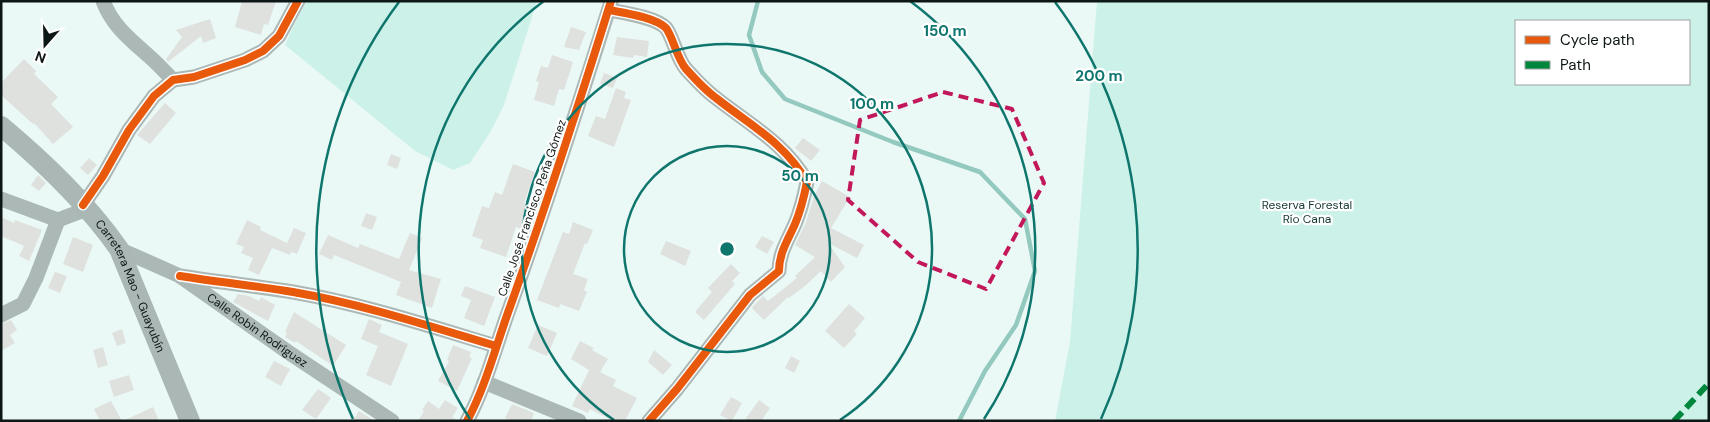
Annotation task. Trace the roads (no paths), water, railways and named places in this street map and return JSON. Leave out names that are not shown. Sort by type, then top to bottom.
[{"type":"main road","name":"Carretera Mao - Guayubín","points":[[1,126],[64,182],[103,227],[119,249],[190,421]]},
{"type":"street","points":[[103,1],[107,11],[124,36],[152,59],[173,80]]},
{"type":"street","points":[[1,315],[22,304],[36,278],[58,220],[85,207],[129,130],[154,96],[173,80],[194,77],[244,60],[263,51],[279,36],[298,1]]},
{"type":"street","points":[[610,6],[654,21],[666,28],[684,67],[715,98],[748,120],[781,147],[798,166],[807,182],[804,200],[779,260],[779,272],[750,295],[677,389],[649,421]]},
{"type":"street","name":"Calle José Francisco Peña Gómez","points":[[468,421],[479,397],[540,224],[610,6]]},
{"type":"street","points":[[1,199],[58,220]]},
{"type":"street","name":"Calle Robin Rodríguez","points":[[119,249],[180,276],[288,352],[392,421]]},
{"type":"street","points":[[180,276],[294,292],[331,300],[496,346]]},
{"type":"street","points":[[484,382],[579,421]]},
{"type":"waterway","points":[[758,1],[749,35],[762,72],[785,99],[893,142],[980,172],[1025,219],[1035,271],[1016,325],[985,371],[959,421]]},
{"type":"park label","name":"Reserva Forestal Río Cana","points":[[1307,212]]}]
